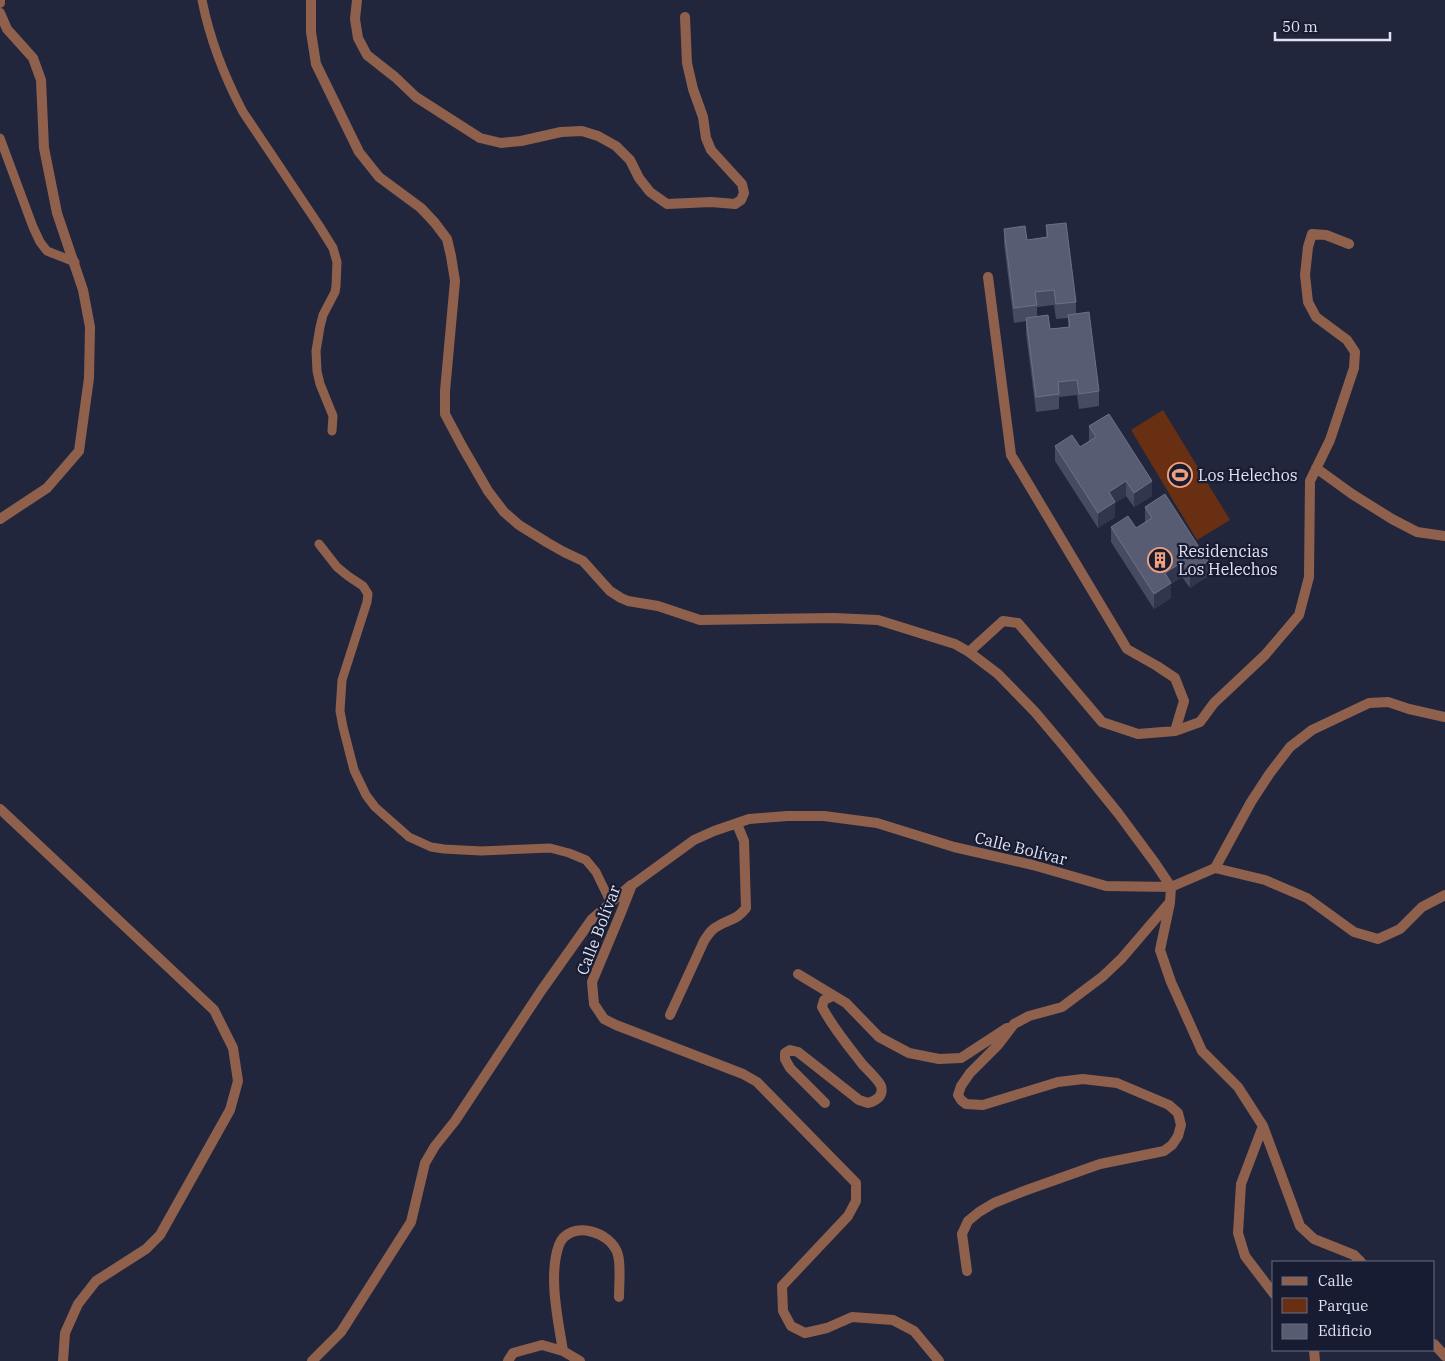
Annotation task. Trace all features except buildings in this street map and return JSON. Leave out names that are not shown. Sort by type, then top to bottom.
[{"type":"street","points":[[311,0],[311,32],[316,64],[359,152],[379,177],[436,222],[447,239],[454,281],[445,391],[445,414],[488,491],[504,512],[519,525],[548,543],[583,561],[610,591],[628,601],[658,606],[700,620],[834,618],[878,620],[955,644],[998,674],[1035,712],[1118,813],[1171,887],[1170,902],[1160,950],[1171,982],[1202,1051],[1238,1087],[1263,1126],[1300,1226],[1314,1239],[1354,1255],[1360,1261]]},
{"type":"street","points":[[357,0],[358,38],[367,55],[395,77],[416,97],[480,138],[501,143],[521,141],[561,132],[582,132],[598,136],[616,146],[630,160],[639,178],[650,192],[667,204],[711,202],[735,204],[741,200],[744,193],[742,184],[711,150],[706,138],[703,116],[693,89],[687,63],[685,17]]},
{"type":"street","points":[[0,13],[7,29],[33,58],[41,80],[44,148],[57,213],[84,290],[90,326],[89,378],[80,451],[47,488],[0,519]]},
{"type":"street","points":[[969,652],[1003,621],[1018,623],[1102,722],[1138,734],[1175,731],[1200,722],[1214,703],[1264,655],[1299,615],[1309,577],[1310,481],[1330,440],[1354,368],[1355,352],[1347,340],[1316,317],[1308,302],[1305,275],[1308,247],[1312,234],[1326,235],[1349,244]]},
{"type":"street","points":[[988,276],[1011,456],[1127,649],[1175,678],[1184,701],[1175,731]]},
{"type":"street","points":[[1316,468],[1352,494],[1392,519],[1417,532],[1445,536]]},
{"type":"street","points":[[1445,717],[1388,702],[1369,703],[1312,730],[1290,747],[1270,772],[1215,868],[1265,880],[1307,898],[1354,932],[1378,939],[1400,929],[1422,907],[1445,895]]},
{"type":"street","points":[[0,809],[214,1010],[233,1048],[238,1081],[230,1110],[160,1236],[146,1249],[96,1282],[78,1304],[65,1333],[63,1361]]},
{"type":"street","name":"Calle Bolívar","points":[[939,1361],[914,1331],[893,1320],[852,1317],[827,1328],[805,1333],[791,1326],[783,1311],[782,1286],[848,1216],[856,1201],[856,1182],[757,1082],[743,1074],[604,1019],[594,1004],[592,982],[632,885],[694,840],[714,831],[749,820],[787,816],[824,816],[878,823],[954,847],[1033,865],[1106,886],[1171,887],[1215,868]]},
{"type":"street","points":[[670,1015],[710,932],[717,926],[740,916],[746,908],[744,840],[737,824]]},
{"type":"street","points":[[312,1361],[341,1332],[411,1222],[425,1163],[436,1146],[456,1121],[541,991],[592,919],[632,885]]},
{"type":"street","points":[[798,974],[846,1003],[879,1037],[910,1053],[940,1059],[961,1058],[1014,1024],[1029,1016],[1062,1007],[1084,992],[1122,958],[1170,902]]},
{"type":"street","points":[[825,1103],[790,1068],[785,1059],[785,1053],[790,1050],[798,1052],[858,1100],[868,1103],[876,1100],[881,1094],[880,1086],[822,1007],[824,1000],[833,996]]},
{"type":"street","points":[[967,1271],[962,1234],[968,1221],[979,1212],[1009,1197],[1100,1164],[1164,1151],[1172,1145],[1178,1136],[1181,1125],[1178,1113],[1169,1105],[1117,1083],[1100,1080],[1083,1079],[1058,1082],[983,1105],[966,1104],[958,1094],[961,1086],[970,1073],[998,1045],[1014,1024]]},
{"type":"street","points":[[1263,1126],[1241,1184],[1238,1233],[1245,1256],[1272,1291]]},
{"type":"street","points":[[563,1352],[557,1315],[554,1268],[559,1244],[568,1234],[589,1231],[607,1238],[614,1245],[618,1255],[619,1297]]},
{"type":"street","points":[[508,1361],[513,1353],[542,1345],[563,1352],[580,1361]]},
{"type":"street","points":[[1435,1345],[1445,1356]]},
{"type":"lane","points":[[202,0],[216,54],[234,96],[318,224],[333,248],[338,262],[335,292],[323,315],[316,350],[320,384],[333,416],[332,431]]},
{"type":"lane","points":[[0,138],[40,242],[47,251],[75,262]]},
{"type":"lane","points":[[319,544],[328,557],[348,576],[363,586],[368,594],[367,602],[345,665],[340,711],[342,727],[354,770],[359,783],[375,807],[409,837],[431,847],[481,851],[550,848],[570,853],[586,860],[596,872],[611,903]]},
{"type":"green space","name":"Los Helechos","points":[[1163,410],[1230,520],[1197,540],[1131,430]]},
{"type":"place","name":"Los Helechos","points":[[1180,475]]},
{"type":"place","name":"Residencias Los Helechos","points":[[1160,560]]}]
